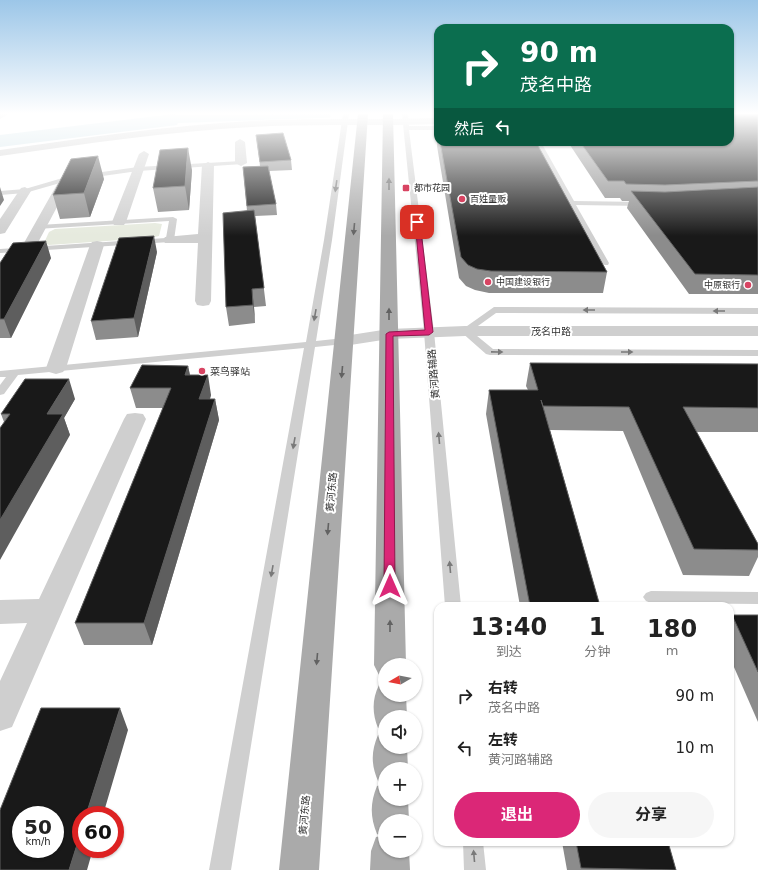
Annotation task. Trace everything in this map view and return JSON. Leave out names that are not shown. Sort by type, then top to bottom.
[{"type":"main road","name":"黄河东路","points":[[299,870],[344,341],[352,155]]},
{"type":"main road","points":[[390,658],[389,334],[397,155]]},
{"type":"main road","points":[[390,858],[390,870]]},
{"type":"street","points":[[119,222],[144,155]]},
{"type":"street","points":[[240,155],[240,163]]},
{"type":"street","points":[[203,301],[208,165]]},
{"type":"street","points":[[27,250],[66,179]]},
{"type":"street","points":[[0,230],[25,191]]},
{"type":"street","points":[[170,240],[206,238]]},
{"type":"street","points":[[56,368],[97,245]]},
{"type":"street","name":"茂名中路","points":[[344,341],[389,334],[465,331],[758,331]]},
{"type":"street","points":[[0,716],[135,419]]},
{"type":"street","points":[[0,612],[47,611]]},
{"type":"lane","points":[[220,870],[310,344],[347,155]]},
{"type":"lane","name":"黄河路辅路","points":[[403,155],[429,332],[453,602]]},
{"type":"lane","points":[[545,155],[605,263]]},
{"type":"lane","points":[[0,193],[25,191],[66,179],[138,169],[240,163]]},
{"type":"lane","points":[[573,203],[654,204]]},
{"type":"lane","points":[[0,251],[170,240],[173,219],[39,227]]},
{"type":"lane","points":[[758,311],[494,310],[465,331],[490,352],[758,353]]},
{"type":"lane","points":[[0,374],[344,341]]},
{"type":"lane","points":[[0,392],[15,372]]},
{"type":"lane","points":[[651,597],[758,598]]},
{"type":"lane","points":[[473,846],[475,870]]},
{"type":"shaded area","points":[[155,223],[162,224],[159,236],[150,238],[49,245],[44,243],[49,232],[55,229]]},
{"type":"building","points":[[159,155],[187,155],[185,186],[153,188]]},
{"type":"building","points":[[259,155],[289,155],[291,160],[260,162]]},
{"type":"building","points":[[442,155],[543,155],[607,272],[491,271],[477,269],[468,265],[461,257]]},
{"type":"building","points":[[589,155],[758,155],[758,181],[665,185],[626,184],[624,181],[608,181]]},
{"type":"building","points":[[98,156],[84,193],[53,195],[71,159]]},
{"type":"building","points":[[268,166],[276,204],[247,206],[243,167]]},
{"type":"building","points":[[758,187],[758,275],[695,274],[631,191],[665,192]]},
{"type":"building","points":[[254,210],[264,288],[252,289],[253,305],[226,307],[223,213]]},
{"type":"building","points":[[154,236],[134,318],[91,321],[119,238]]},
{"type":"building","points":[[46,241],[4,319],[0,319],[0,263],[13,243]]},
{"type":"building","points":[[530,363],[758,364],[758,408],[683,407],[758,544],[758,550],[694,549],[629,407],[543,406],[541,400],[599,602],[529,602],[489,390],[538,390]]},
{"type":"building","points":[[142,365],[188,366],[185,375],[208,375],[199,399],[215,399],[144,623],[75,623],[171,388],[130,388]]},
{"type":"building","points":[[25,379],[69,379],[47,414],[63,414],[0,520],[0,428],[10,414],[1,414]]},
{"type":"building","points":[[734,615],[758,615],[758,672],[734,619]]},
{"type":"building","points":[[41,708],[120,708],[89,806],[72,806],[73,858],[69,870],[0,870],[0,810]]},
{"type":"building","points":[[577,846],[669,846],[676,870],[581,868]]},
{"type":"place","name":"都市花园","points":[[406,188]]},
{"type":"place","name":"百姓量贩","points":[[462,199]]},
{"type":"place","name":"中国建设银行","points":[[488,282]]},
{"type":"place","name":"中原银行","points":[[748,285]]},
{"type":"place","name":"菜鸟驿站","points":[[202,371]]},
{"type":"route","points":[[390,586],[389,334],[429,332],[417,222]]}]
